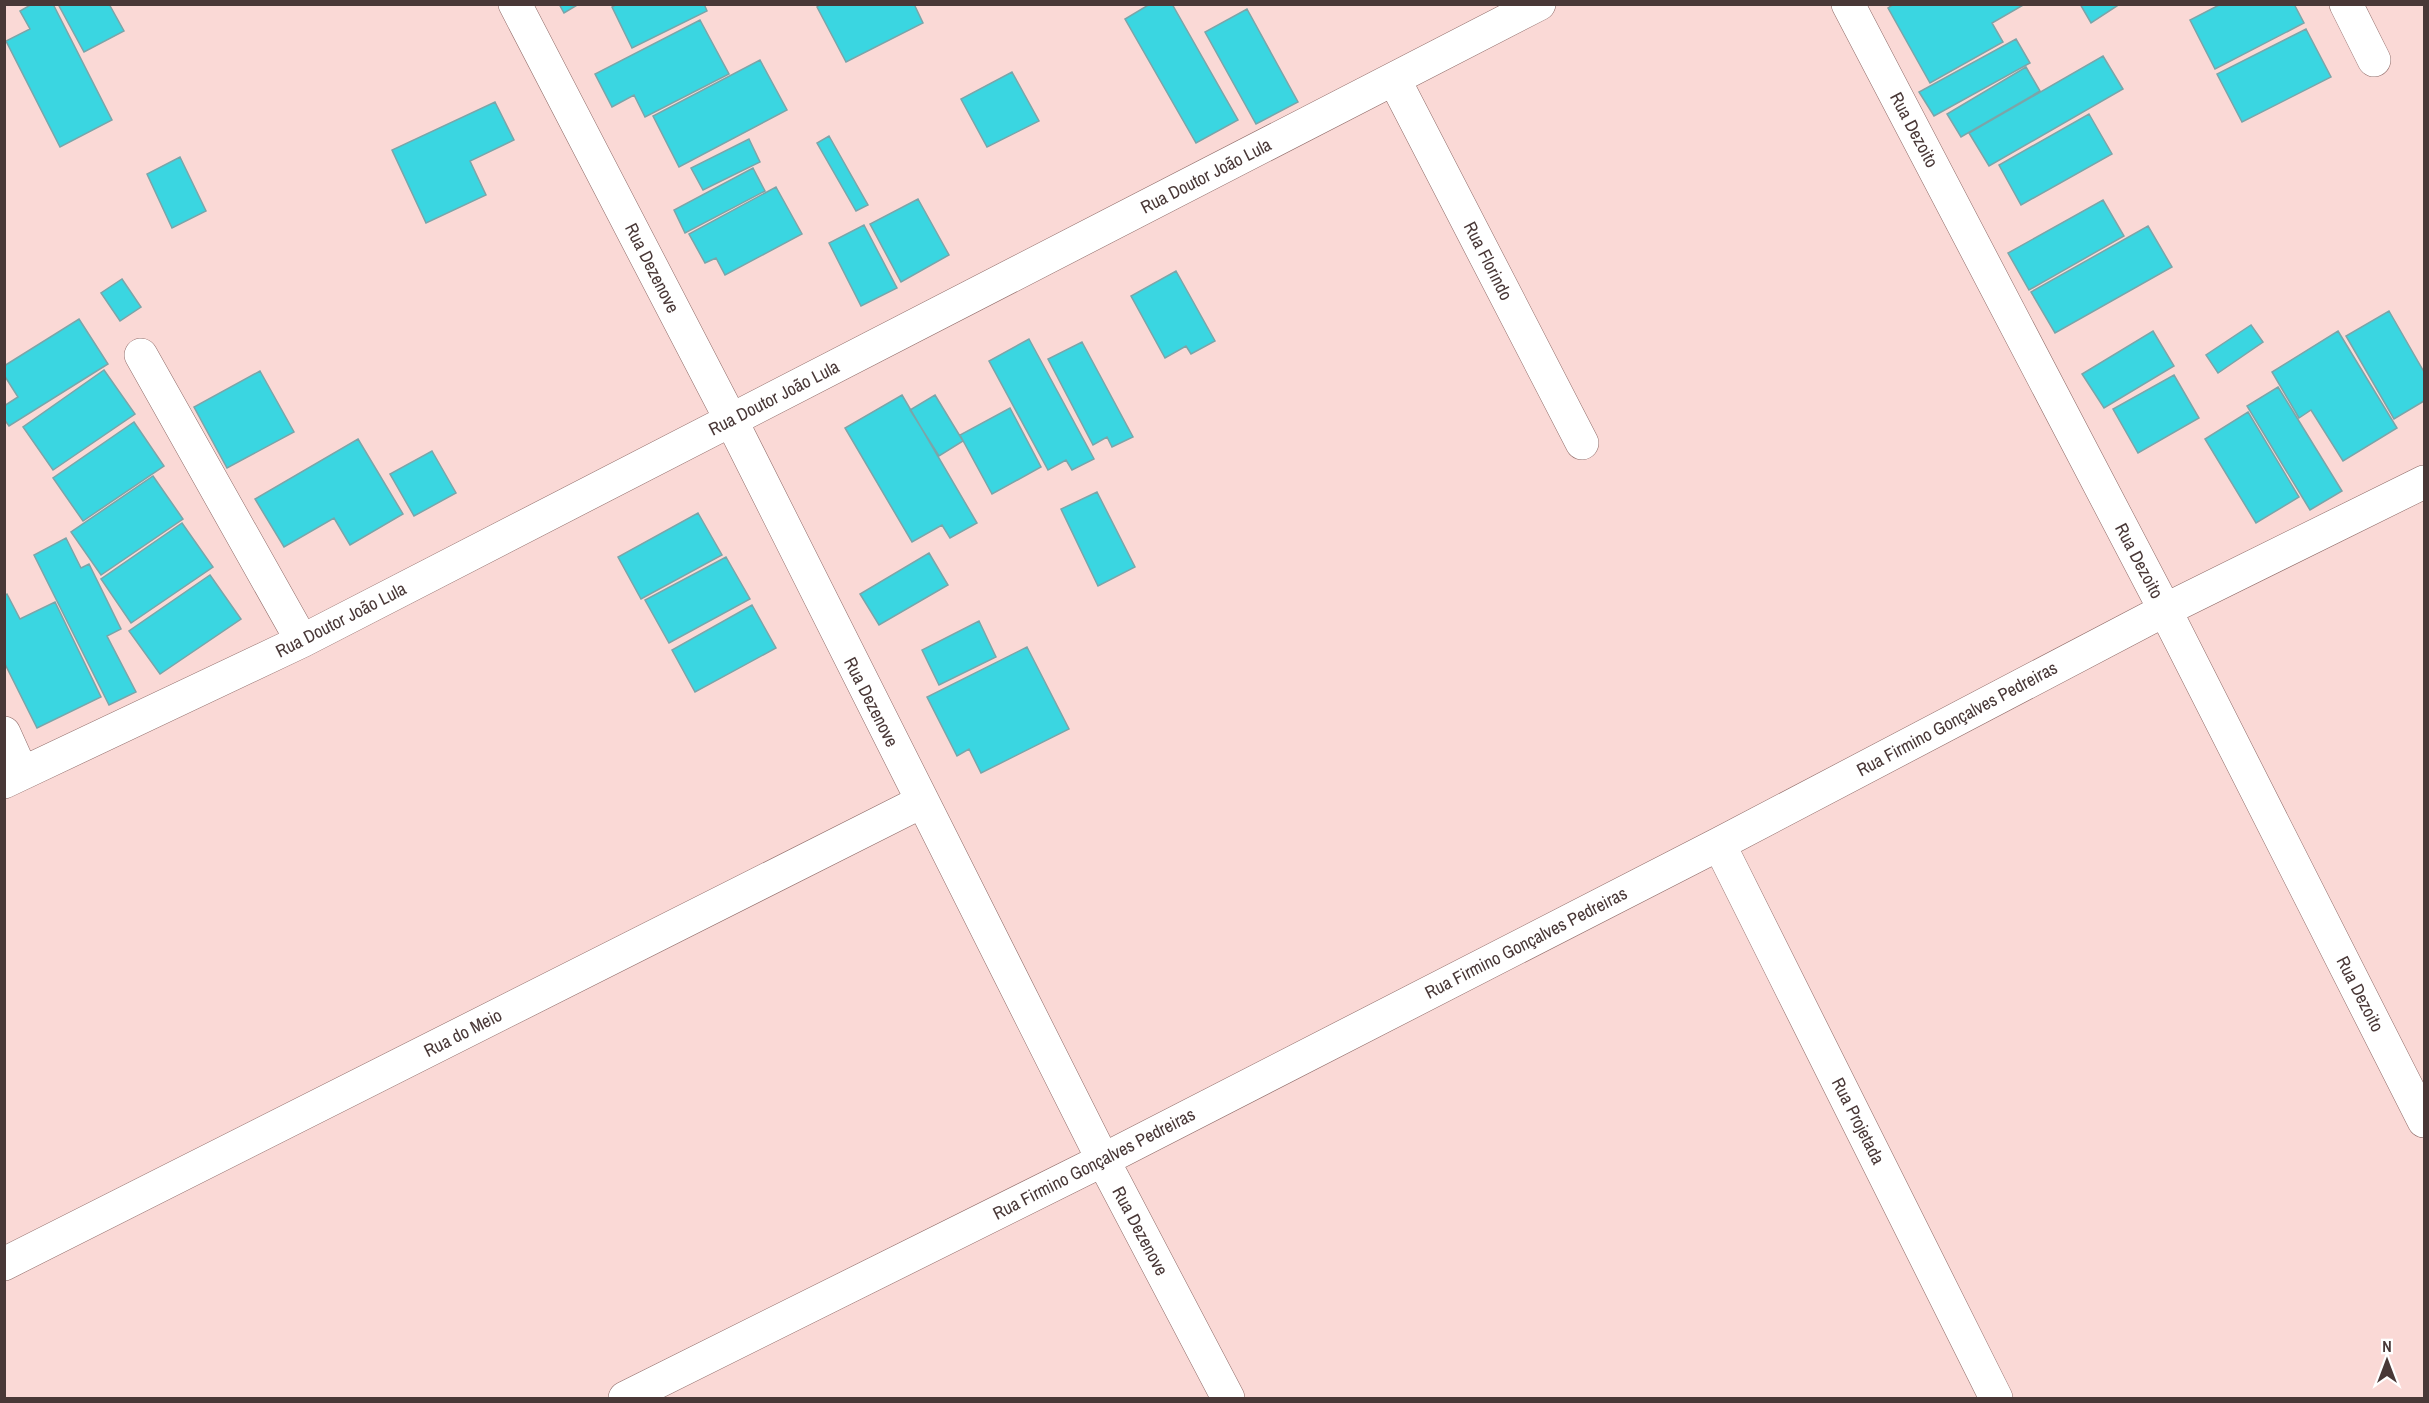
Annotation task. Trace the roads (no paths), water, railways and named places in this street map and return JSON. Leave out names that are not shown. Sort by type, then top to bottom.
[{"type":"street","name":"Rua Dezenove","points":[[515,4],[731,420],[921,802],[1103,1160],[1228,1398]]},
{"type":"street","name":"Rua Doutor João Lula","points":[[13,778],[302,641],[1539,4]]},
{"type":"street","name":"Rua Dezoito","points":[[1848,4],[2165,610],[2424,1121]]},
{"type":"street","points":[[2346,4],[2374,60]]},
{"type":"street","name":"Rua Florindo","points":[[1394,79],[1581,443]]},
{"type":"street","points":[[141,355],[302,641]]},
{"type":"street","name":"Rua Firmino Gonçalves Pedreiras","points":[[625,1398],[1103,1160],[1719,844],[2165,610],[2424,482]]},
{"type":"street","points":[[4,733],[13,778]]},
{"type":"street","name":"Rua do Meio","points":[[4,1264],[921,802]]},
{"type":"street","name":"Rua Projetada","points":[[1719,844],[1996,1398]]}]
